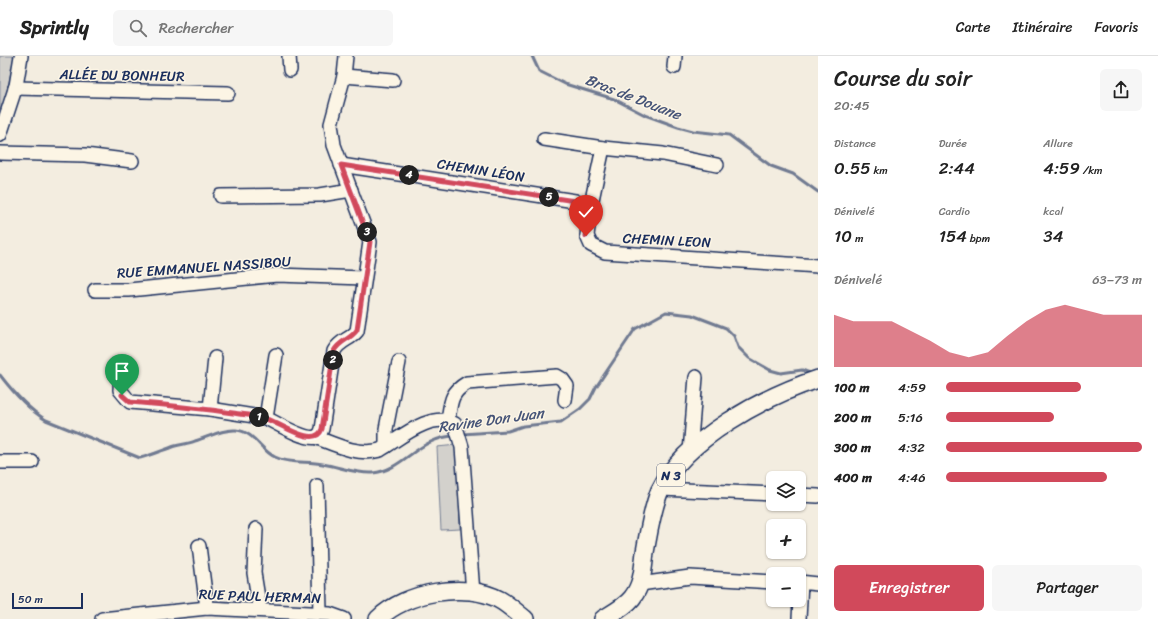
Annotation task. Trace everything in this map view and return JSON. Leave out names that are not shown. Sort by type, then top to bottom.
[{"type":"main road","name":"N 3","points":[[603,619],[619,610],[632,598],[640,584],[655,505],[661,489],[690,452],[707,438],[749,409],[812,381]]},
{"type":"main road","points":[[378,619],[406,600],[428,593],[450,591],[474,593],[500,600],[525,619]]},
{"type":"street","points":[[0,135],[15,88],[21,56]]},
{"type":"street","points":[[289,56],[290,70]]},
{"type":"street","points":[[315,437],[322,429],[334,351],[338,344],[354,334],[357,330],[370,242],[334,144],[331,124],[344,76],[346,56]]},
{"type":"street","points":[[344,76],[393,80]]},
{"type":"street","name":"ALLÉE DU BONHEUR","points":[[15,88],[228,93]]},
{"type":"street","points":[[544,139],[603,148],[663,154],[717,165]]},
{"type":"street","name":"CHEMIN LEON","points":[[603,148],[586,236],[591,245],[605,252],[818,266]]},
{"type":"street","points":[[0,153],[85,155],[132,161]]},
{"type":"street","name":"CHEMIN LÉON","points":[[341,165],[575,201],[590,209]]},
{"type":"street","points":[[221,196],[320,195],[351,190]]},
{"type":"street","name":"RUE EMMANUEL NASSIBOU","points":[[95,290],[129,290],[277,275],[364,278]]},
{"type":"street","points":[[266,418],[276,355]]},
{"type":"street","points":[[210,410],[216,358]]},
{"type":"street","points":[[386,446],[386,429],[399,362]]},
{"type":"street","points":[[121,373],[120,390],[130,402],[210,410],[266,418],[300,434],[315,437],[360,452],[371,452],[386,446],[428,422],[440,419],[448,420],[455,424],[462,447],[474,593]]},
{"type":"street","points":[[448,420],[452,395],[458,388],[467,383],[557,376],[562,378],[567,386],[565,400]]},
{"type":"street","points":[[690,452],[696,377]]},
{"type":"street","points":[[0,462],[32,462]]},
{"type":"street","points":[[317,486],[320,613]]},
{"type":"street","points":[[661,489],[766,494]]},
{"type":"street","points":[[806,495],[818,496]]},
{"type":"street","points":[[256,529],[254,573],[260,610]]},
{"type":"street","points":[[199,546],[207,608]]},
{"type":"street","points":[[640,584],[690,577],[766,582]]},
{"type":"street","points":[[806,583],[818,584]]},
{"type":"street","points":[[799,607],[799,619]]},
{"type":"street","name":"RUE PAUL HERMAN","points":[[102,619],[207,608],[320,613],[330,614],[344,619]]},
{"type":"shaded area","points":[[0,56],[14,56],[3,112],[0,110]]},
{"type":"shaded area","points":[[457,445],[460,529],[441,530],[437,447]]},
{"type":"waterway","name":"Bras de Douane","points":[[532,56],[539,71],[565,84],[614,99],[645,115],[678,127],[693,131],[729,135],[771,166],[793,174],[818,192]]},
{"type":"waterway","name":"Ravine Don Juan","points":[[462,434],[508,431],[523,426],[561,422],[580,409],[590,399],[596,387],[635,329],[666,312],[692,315],[726,328],[734,336],[738,347],[749,358],[770,370],[781,373],[802,370],[815,375]]},
{"type":"waterway","name":"Ravine Don Juan","points":[[0,375],[21,400],[46,420],[140,458],[221,432],[236,430],[243,431],[248,434],[270,454],[280,459],[292,462],[317,463],[354,471],[373,473],[384,471],[394,466],[421,447],[431,442],[442,438],[455,436]]},
{"type":"route","points":[[122,395],[130,402],[210,410],[266,418],[300,434],[315,437],[319,436],[322,429],[334,351],[338,344],[351,337],[357,330],[370,242],[341,165],[575,201],[590,209],[586,236]]}]
